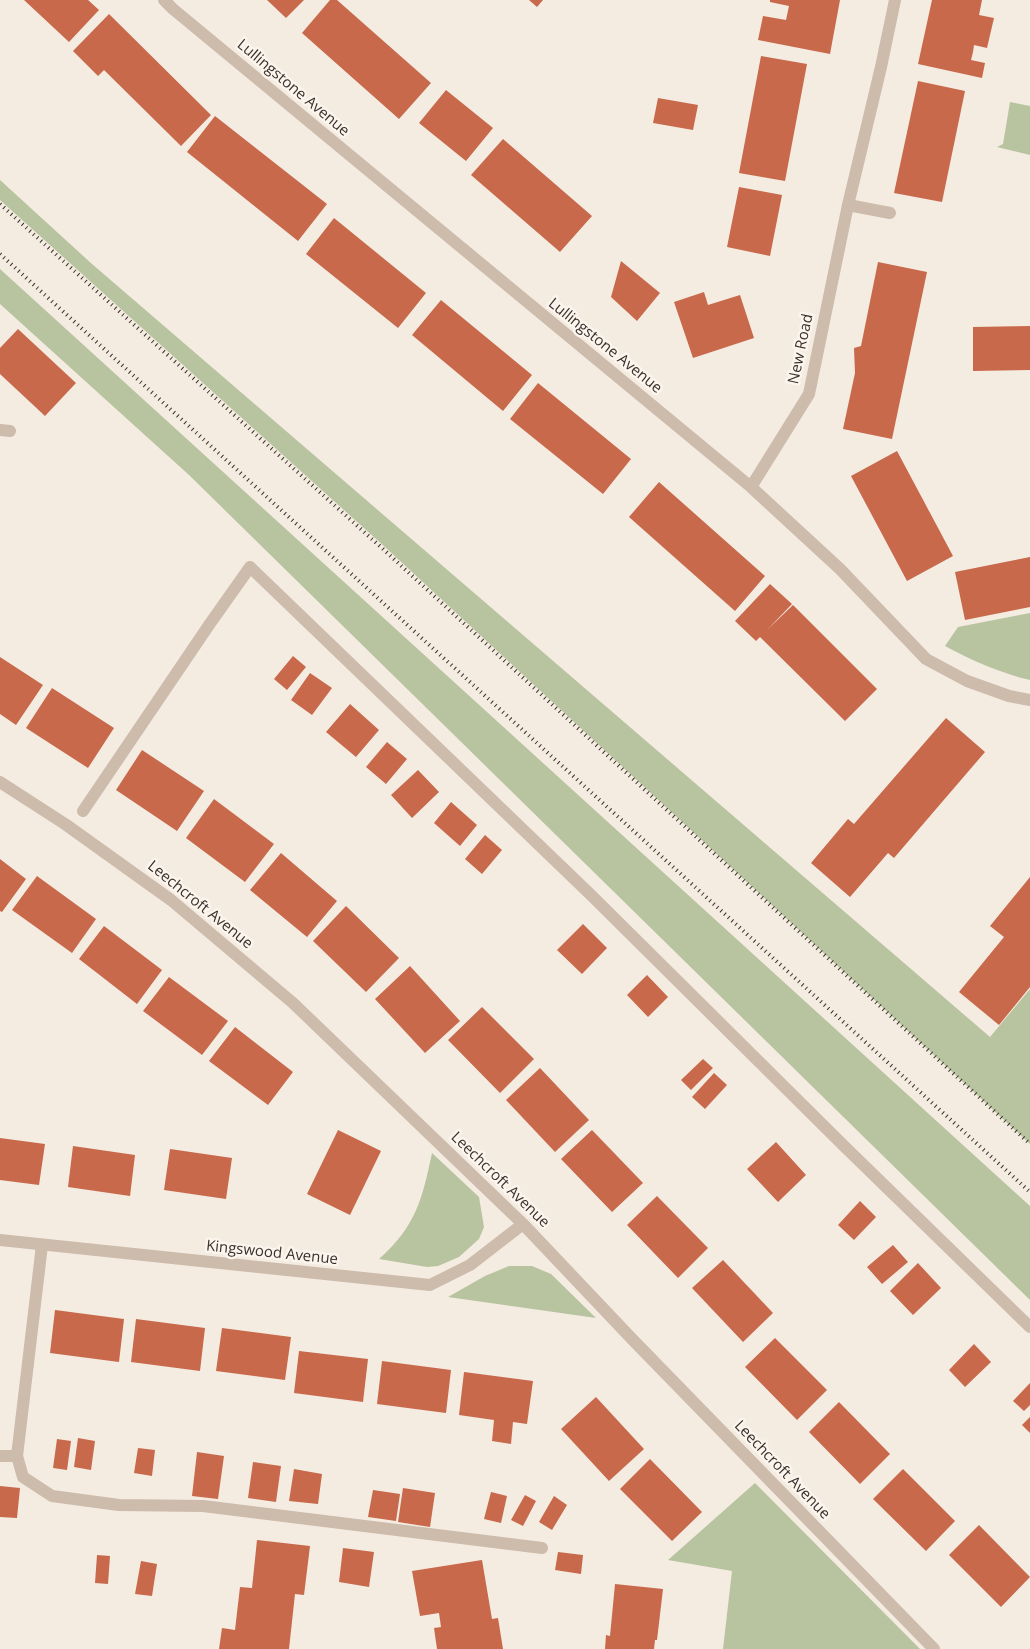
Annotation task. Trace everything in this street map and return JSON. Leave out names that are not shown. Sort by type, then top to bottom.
[{"type":"street","name":"Lullingstone Avenue","points":[[164,0],[172,9],[751,487],[840,569],[926,659],[967,681],[1009,696],[1030,700]]},
{"type":"street","name":"New Road","points":[[751,487],[809,394],[848,205],[895,0]]},
{"type":"street","points":[[848,205],[890,213]]},
{"type":"street","points":[[83,811],[208,625],[250,567],[592,896],[1030,1327]]},
{"type":"street","name":"Leechcroft Avenue","points":[[0,782],[65,824],[171,900],[293,1003],[523,1224],[632,1339],[934,1649]]},
{"type":"street","name":"Kingswood Avenue","points":[[0,1240],[430,1286],[470,1265],[523,1224]]},
{"type":"street","points":[[42,1245],[17,1456],[23,1477],[52,1496],[119,1505],[202,1506],[542,1548]]},
{"type":"street","points":[[0,1456],[17,1456]]},
{"type":"green space","points":[[1010,102],[1030,106],[1030,155],[997,147],[1003,144]]},
{"type":"green space","points":[[0,180],[92,264],[990,1037],[1030,989],[1030,1144],[385,547],[0,200]]},
{"type":"green space","points":[[0,269],[1030,1206],[1030,1300],[189,475],[0,304]]},
{"type":"green space","points":[[1030,613],[1030,680],[987,666],[945,646],[958,627]]},
{"type":"green space","points":[[432,1153],[479,1197],[484,1227],[479,1239],[459,1257],[438,1266],[427,1267],[379,1259],[401,1235],[416,1211],[425,1185]]},
{"type":"green space","points":[[509,1266],[532,1266],[551,1274],[596,1318],[448,1297],[485,1276]]},
{"type":"green space","points":[[755,1483],[920,1649],[723,1649],[732,1571],[668,1560]]},
{"type":"building","points":[[24,0],[88,0],[99,10],[69,42]]},
{"type":"building","points":[[267,0],[304,0],[286,18]]},
{"type":"building","points":[[330,0],[337,0],[431,83],[399,119],[302,33]]},
{"type":"building","points":[[529,0],[543,0],[537,7]]},
{"type":"building","points":[[770,0],[840,0],[830,54],[758,40],[763,16],[786,20],[789,6],[770,2]]},
{"type":"building","points":[[932,0],[982,0],[979,15],[994,18],[987,48],[974,45],[971,60],[985,63],[982,78],[918,64]]},
{"type":"building","points":[[109,14],[211,115],[181,146],[104,70],[98,76],[73,51]]},
{"type":"building","points":[[761,56],[807,64],[785,181],[739,173]]},
{"type":"building","points":[[918,81],[965,91],[942,202],[894,193]]},
{"type":"building","points":[[446,90],[493,128],[466,161],[419,123]]},
{"type":"building","points":[[658,98],[698,105],[693,130],[653,123]]},
{"type":"building","points":[[215,116],[327,204],[298,241],[187,152]]},
{"type":"building","points":[[503,139],[592,216],[560,252],[471,175]]},
{"type":"building","points":[[739,187],[782,195],[770,256],[727,247]]},
{"type":"building","points":[[334,218],[426,293],[398,328],[306,254]]},
{"type":"building","points":[[621,261],[660,293],[637,321],[611,297]]},
{"type":"building","points":[[878,262],[927,272],[892,439],[843,429],[855,373],[854,348],[861,346]]},
{"type":"building","points":[[704,292],[708,305],[740,295],[754,338],[693,358],[674,302]]},
{"type":"building","points":[[441,300],[532,375],[503,411],[412,335]]},
{"type":"building","points":[[1030,326],[1030,370],[973,371],[973,327]]},
{"type":"building","points":[[18,329],[76,383],[45,416],[0,374],[0,348]]},
{"type":"building","points":[[538,383],[631,459],[603,494],[510,419]]},
{"type":"building","points":[[897,451],[953,556],[907,581],[851,476]]},
{"type":"building","points":[[659,482],[765,576],[735,611],[629,517]]},
{"type":"building","points":[[1030,557],[1030,607],[965,620],[955,572]]},
{"type":"building","points":[[770,584],[792,604],[767,630],[793,605],[877,689],[845,721],[760,637],[756,641],[735,621]]},
{"type":"building","points":[[293,656],[306,667],[287,690],[274,679]]},
{"type":"building","points":[[0,657],[43,685],[16,725],[0,714]]},
{"type":"building","points":[[310,673],[332,688],[312,715],[291,700]]},
{"type":"building","points":[[52,688],[114,728],[88,768],[26,728]]},
{"type":"building","points":[[350,704],[379,730],[356,757],[326,732]]},
{"type":"building","points":[[946,718],[985,752],[894,858],[888,853],[850,897],[811,863],[848,819],[854,824]]},
{"type":"building","points":[[387,742],[407,759],[386,784],[366,767]]},
{"type":"building","points":[[142,750],[204,791],[177,831],[116,790]]},
{"type":"building","points":[[418,770],[439,792],[412,818],[391,795]]},
{"type":"building","points":[[214,799],[274,844],[245,882],[186,838]]},
{"type":"building","points":[[451,802],[477,825],[460,846],[434,823]]},
{"type":"building","points":[[485,835],[502,850],[482,874],[465,859]]},
{"type":"building","points":[[281,853],[337,901],[307,937],[250,890]]},
{"type":"building","points":[[0,859],[26,879],[2,912],[0,911]]},
{"type":"building","points":[[37,876],[96,919],[72,953],[12,910]]},
{"type":"building","points":[[1030,877],[1030,987],[999,1025],[959,992],[1004,937],[990,926]]},
{"type":"building","points":[[346,906],[399,958],[366,992],[313,941]]},
{"type":"building","points":[[583,924],[607,948],[582,974],[557,950]]},
{"type":"building","points":[[104,926],[162,970],[137,1004],[79,959]]},
{"type":"building","points":[[410,966],[460,1021],[425,1053],[375,999]]},
{"type":"building","points":[[647,975],[668,997],[648,1017],[627,995]]},
{"type":"building","points":[[169,977],[228,1021],[202,1055],[143,1011]]},
{"type":"building","points":[[482,1007],[534,1059],[500,1093],[448,1040]]},
{"type":"building","points":[[235,1027],[293,1072],[268,1105],[209,1061]]},
{"type":"building","points":[[703,1059],[713,1068],[691,1090],[681,1080]]},
{"type":"building","points":[[540,1068],[589,1120],[555,1152],[506,1100]]},
{"type":"building","points":[[714,1073],[727,1085],[705,1109],[692,1097]]},
{"type":"building","points":[[338,1130],[381,1151],[350,1215],[307,1194]]},
{"type":"building","points":[[592,1130],[643,1183],[612,1212],[561,1159]]},
{"type":"building","points":[[0,1138],[45,1144],[39,1185],[0,1180]]},
{"type":"building","points":[[776,1142],[806,1175],[778,1202],[747,1169]]},
{"type":"building","points":[[73,1146],[135,1155],[130,1196],[68,1187]]},
{"type":"building","points":[[170,1149],[232,1158],[226,1199],[164,1190]]},
{"type":"building","points":[[657,1196],[708,1248],[678,1278],[627,1225]]},
{"type":"building","points":[[860,1201],[876,1217],[854,1240],[838,1225]]},
{"type":"building","points":[[893,1245],[908,1262],[882,1284],[867,1267]]},
{"type":"building","points":[[723,1260],[773,1313],[743,1342],[692,1288]]},
{"type":"building","points":[[918,1263],[941,1288],[913,1315],[890,1291]]},
{"type":"building","points":[[55,1310],[124,1319],[119,1362],[50,1353]]},
{"type":"building","points":[[136,1319],[205,1328],[200,1371],[131,1362]]},
{"type":"building","points":[[222,1328],[291,1337],[285,1380],[216,1371]]},
{"type":"building","points":[[775,1338],[827,1390],[797,1420],[745,1367]]},
{"type":"building","points":[[974,1344],[991,1362],[965,1387],[949,1370]]},
{"type":"building","points":[[299,1351],[368,1359],[363,1402],[294,1393]]},
{"type":"building","points":[[382,1361],[451,1370],[446,1413],[377,1404]]},
{"type":"building","points":[[464,1372],[533,1381],[527,1424],[513,1422],[511,1444],[492,1441],[494,1420],[459,1415]]},
{"type":"building","points":[[1030,1383],[1030,1405],[1024,1411],[1013,1401]]},
{"type":"building","points":[[596,1397],[644,1449],[609,1481],[561,1429]]},
{"type":"building","points":[[839,1402],[890,1454],[860,1484],[809,1432]]},
{"type":"building","points":[[1030,1417],[1030,1433],[1022,1425]]},
{"type":"building","points":[[78,1438],[95,1441],[91,1470],[74,1467]]},
{"type":"building","points":[[57,1439],[71,1441],[67,1470],[53,1468]]},
{"type":"building","points":[[138,1448],[155,1450],[152,1476],[134,1473]]},
{"type":"building","points":[[197,1452],[224,1456],[218,1499],[192,1496]]},
{"type":"building","points":[[650,1459],[702,1512],[672,1541],[620,1489]]},
{"type":"building","points":[[253,1462],[281,1466],[276,1502],[248,1498]]},
{"type":"building","points":[[294,1469],[322,1474],[318,1504],[289,1501]]},
{"type":"building","points":[[903,1469],[955,1521],[926,1551],[873,1499]]},
{"type":"building","points":[[0,1486],[20,1488],[17,1518],[0,1517]]},
{"type":"building","points":[[403,1488],[435,1493],[430,1527],[398,1522]]},
{"type":"building","points":[[373,1490],[400,1494],[396,1521],[368,1517]]},
{"type":"building","points":[[491,1492],[507,1496],[501,1523],[484,1519]]},
{"type":"building","points":[[525,1495],[536,1501],[523,1526],[511,1520]]},
{"type":"building","points":[[554,1496],[567,1505],[552,1530],[539,1522]]},
{"type":"building","points":[[979,1525],[1030,1577],[1001,1607],[949,1555]]},
{"type":"building","points":[[257,1540],[310,1546],[304,1595],[295,1594],[289,1649],[219,1649],[222,1628],[235,1630],[240,1587],[252,1588]]},
{"type":"building","points":[[343,1548],[374,1552],[369,1587],[339,1582]]},
{"type":"building","points":[[558,1552],[583,1555],[581,1574],[555,1570]]},
{"type":"building","points":[[97,1555],[110,1556],[108,1584],[95,1583]]},
{"type":"building","points":[[482,1560],[492,1619],[498,1618],[503,1649],[437,1649],[434,1628],[441,1627],[439,1613],[420,1616],[412,1571]]},
{"type":"building","points":[[141,1561],[157,1564],[152,1596],[135,1594]]},
{"type":"building","points":[[615,1584],[663,1589],[657,1640],[655,1640],[654,1649],[605,1649],[606,1635],[610,1636]]},
{"type":"railway","points":[[0,204],[383,549],[1030,1144]]},
{"type":"railway","points":[[0,254],[1030,1192]]}]
